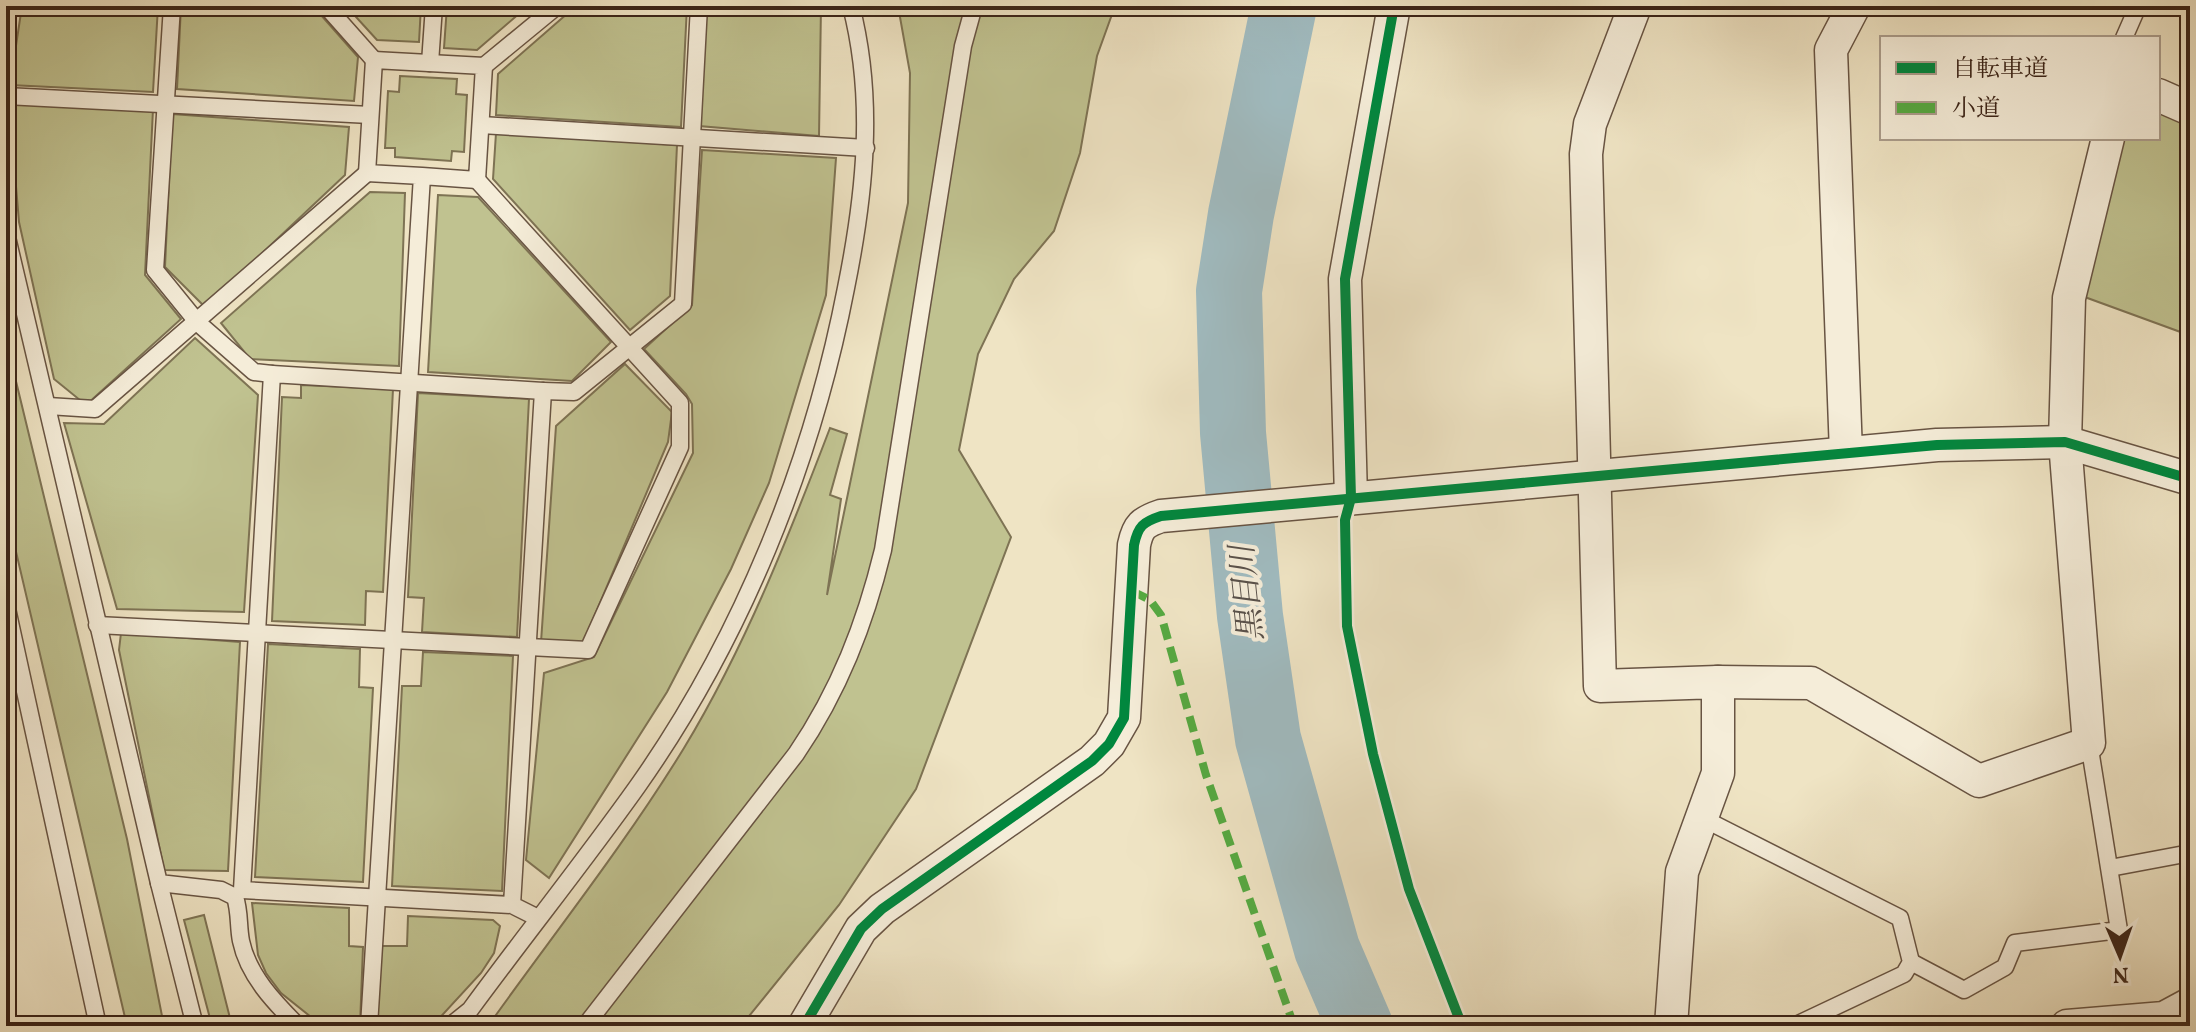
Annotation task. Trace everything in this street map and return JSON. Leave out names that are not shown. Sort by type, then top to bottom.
[{"type":"street","points":[[1342,498],[1345,279],[1394,6]]},
{"type":"street","points":[[1635,6],[1590,124],[1586,154],[1600,686],[1811,683],[1979,781],[2089,743],[2065,442],[2069,298],[2108,140]]},
{"type":"street","points":[[1846,453],[1831,50],[1854,6]]},
{"type":"street","points":[[2160,96],[2190,109]]},
{"type":"street","points":[[804,1026],[861,929],[882,909],[1092,761],[1119,730],[1129,667],[1134,545],[1137,529],[1145,521],[1161,516],[1342,498],[1937,445],[2065,442],[2190,479]]},
{"type":"street","points":[[1671,1026],[1682,872],[1718,773],[1718,682]]},
{"type":"street","points":[[2067,1026],[2164,1018],[2190,1004]]},
{"type":"lane","points":[[6,18],[9,6]]},
{"type":"lane","points":[[172,6],[155,270],[198,323],[254,372],[574,392],[683,304],[699,6]]},
{"type":"lane","points":[[326,6],[374,60],[484,66],[557,6]]},
{"type":"lane","points":[[430,63],[434,6]]},
{"type":"lane","points":[[450,1026],[470,1010],[638,785],[720,649],[789,494],[811,435],[841,316],[857,233],[866,148],[863,51],[851,6]]},
{"type":"lane","points":[[585,1026],[822,717],[861,629],[883,550],[963,46],[974,6]]},
{"type":"lane","points":[[2125,36],[2138,6]]},
{"type":"lane","points":[[367,173],[374,60]]},
{"type":"lane","points":[[477,180],[484,66]]},
{"type":"lane","points":[[6,96],[370,115]]},
{"type":"lane","points":[[481,125],[866,148]]},
{"type":"lane","points":[[48,406],[95,409],[198,323],[367,173],[477,180],[680,403],[680,447],[588,650],[257,630],[97,625]]},
{"type":"lane","points":[[369,1026],[422,176]]},
{"type":"lane","points":[[6,233],[195,1026]]},
{"type":"lane","points":[[272,374],[238,894],[241,942],[251,968],[271,1000],[298,1026]]},
{"type":"lane","points":[[512,905],[543,391]]},
{"type":"lane","points":[[6,604],[98,1026]]},
{"type":"lane","points":[[1911,962],[1964,990],[2005,967],[2015,943],[2119,930],[2089,743]]},
{"type":"lane","points":[[1702,818],[1900,918],[1911,962],[1904,974],[1794,1026]]},
{"type":"lane","points":[[2110,868],[2190,853]]},
{"type":"lane","points":[[159,883],[238,894],[512,905],[538,918]]},
{"type":"green space","points":[[22,6],[158,6],[153,92],[10,85]]},
{"type":"green space","points":[[181,6],[313,6],[358,57],[354,101],[177,89]]},
{"type":"green space","points":[[346,6],[421,6],[419,42],[377,40]]},
{"type":"green space","points":[[447,6],[528,6],[477,50],[444,48]]},
{"type":"green space","points":[[576,6],[687,6],[681,127],[496,115],[498,74]]},
{"type":"green space","points":[[707,6],[821,6],[819,136],[699,126]]},
{"type":"green space","points":[[898,6],[1115,6],[1097,56],[1080,153],[1054,231],[1014,279],[978,354],[959,450],[1011,537],[916,789],[839,905],[741,1026],[488,1026],[638,819],[706,710],[764,591],[830,428],[847,434],[830,495],[841,499],[827,595],[908,203],[910,73]]},
{"type":"green space","points":[[400,76],[457,79],[456,94],[467,95],[464,152],[452,151],[451,161],[395,157],[395,148],[385,148],[388,91],[399,92]]},
{"type":"green space","points":[[9,103],[153,109],[145,275],[181,319],[86,405],[54,379],[19,222]]},
{"type":"green space","points":[[2160,106],[2190,120],[2190,330],[2186,334],[2082,296],[2116,140],[2160,140]]},
{"type":"green space","points":[[172,114],[349,127],[345,175],[205,307],[165,267]]},
{"type":"green space","points":[[496,133],[677,145],[670,296],[630,330],[493,179]]},
{"type":"green space","points":[[702,150],[836,158],[826,295],[769,483],[731,569],[667,692],[549,878],[526,860],[544,673],[594,657],[693,453],[692,404],[644,349],[692,305]]},
{"type":"green space","points":[[370,192],[405,193],[399,366],[250,359],[221,323]]},
{"type":"green space","points":[[438,195],[478,197],[611,342],[572,381],[428,372]]},
{"type":"green space","points":[[195,338],[258,395],[244,612],[117,609],[64,423],[104,424]]},
{"type":"green space","points":[[6,340],[127,839],[164,1026],[127,1026],[6,509]]},
{"type":"green space","points":[[625,364],[672,412],[668,442],[583,643],[541,642],[556,426]]},
{"type":"green space","points":[[301,385],[393,389],[383,592],[366,591],[365,625],[272,621],[282,397],[301,398]]},
{"type":"green space","points":[[418,393],[529,399],[517,637],[422,632],[424,598],[408,597]]},
{"type":"green space","points":[[121,633],[240,642],[228,871],[164,870],[119,650]]},
{"type":"green space","points":[[268,644],[360,649],[359,687],[373,688],[363,882],[255,877]]},
{"type":"green space","points":[[423,652],[513,656],[502,891],[392,886],[402,686],[421,686]]},
{"type":"green space","points":[[252,903],[349,908],[349,946],[363,947],[360,1026],[321,1025],[281,993],[266,973],[258,955]]},
{"type":"green space","points":[[204,915],[232,1026],[212,1026],[184,920]]},
{"type":"green space","points":[[408,916],[493,920],[500,926],[494,953],[481,973],[434,1024],[377,1026],[381,946],[407,946]]},
{"type":"waterway","name":"黒目川","points":[[1284,6],[1241,214],[1229,291],[1233,433],[1250,616],[1268,739],[1327,949],[1360,1026]]},
{"type":"marked path","points":[[1132,591],[1150,600],[1161,615],[1206,775],[1294,1026]]},
{"type":"cycle path","points":[[1394,6],[1345,279],[1351,498],[1345,520],[1347,626],[1373,754],[1409,889],[1462,1026]]},
{"type":"cycle path","points":[[804,1026],[861,929],[882,909],[1092,761],[1109,744],[1124,718],[1134,545],[1140,529],[1155,518],[1937,445],[2065,442],[2190,479]]}]
